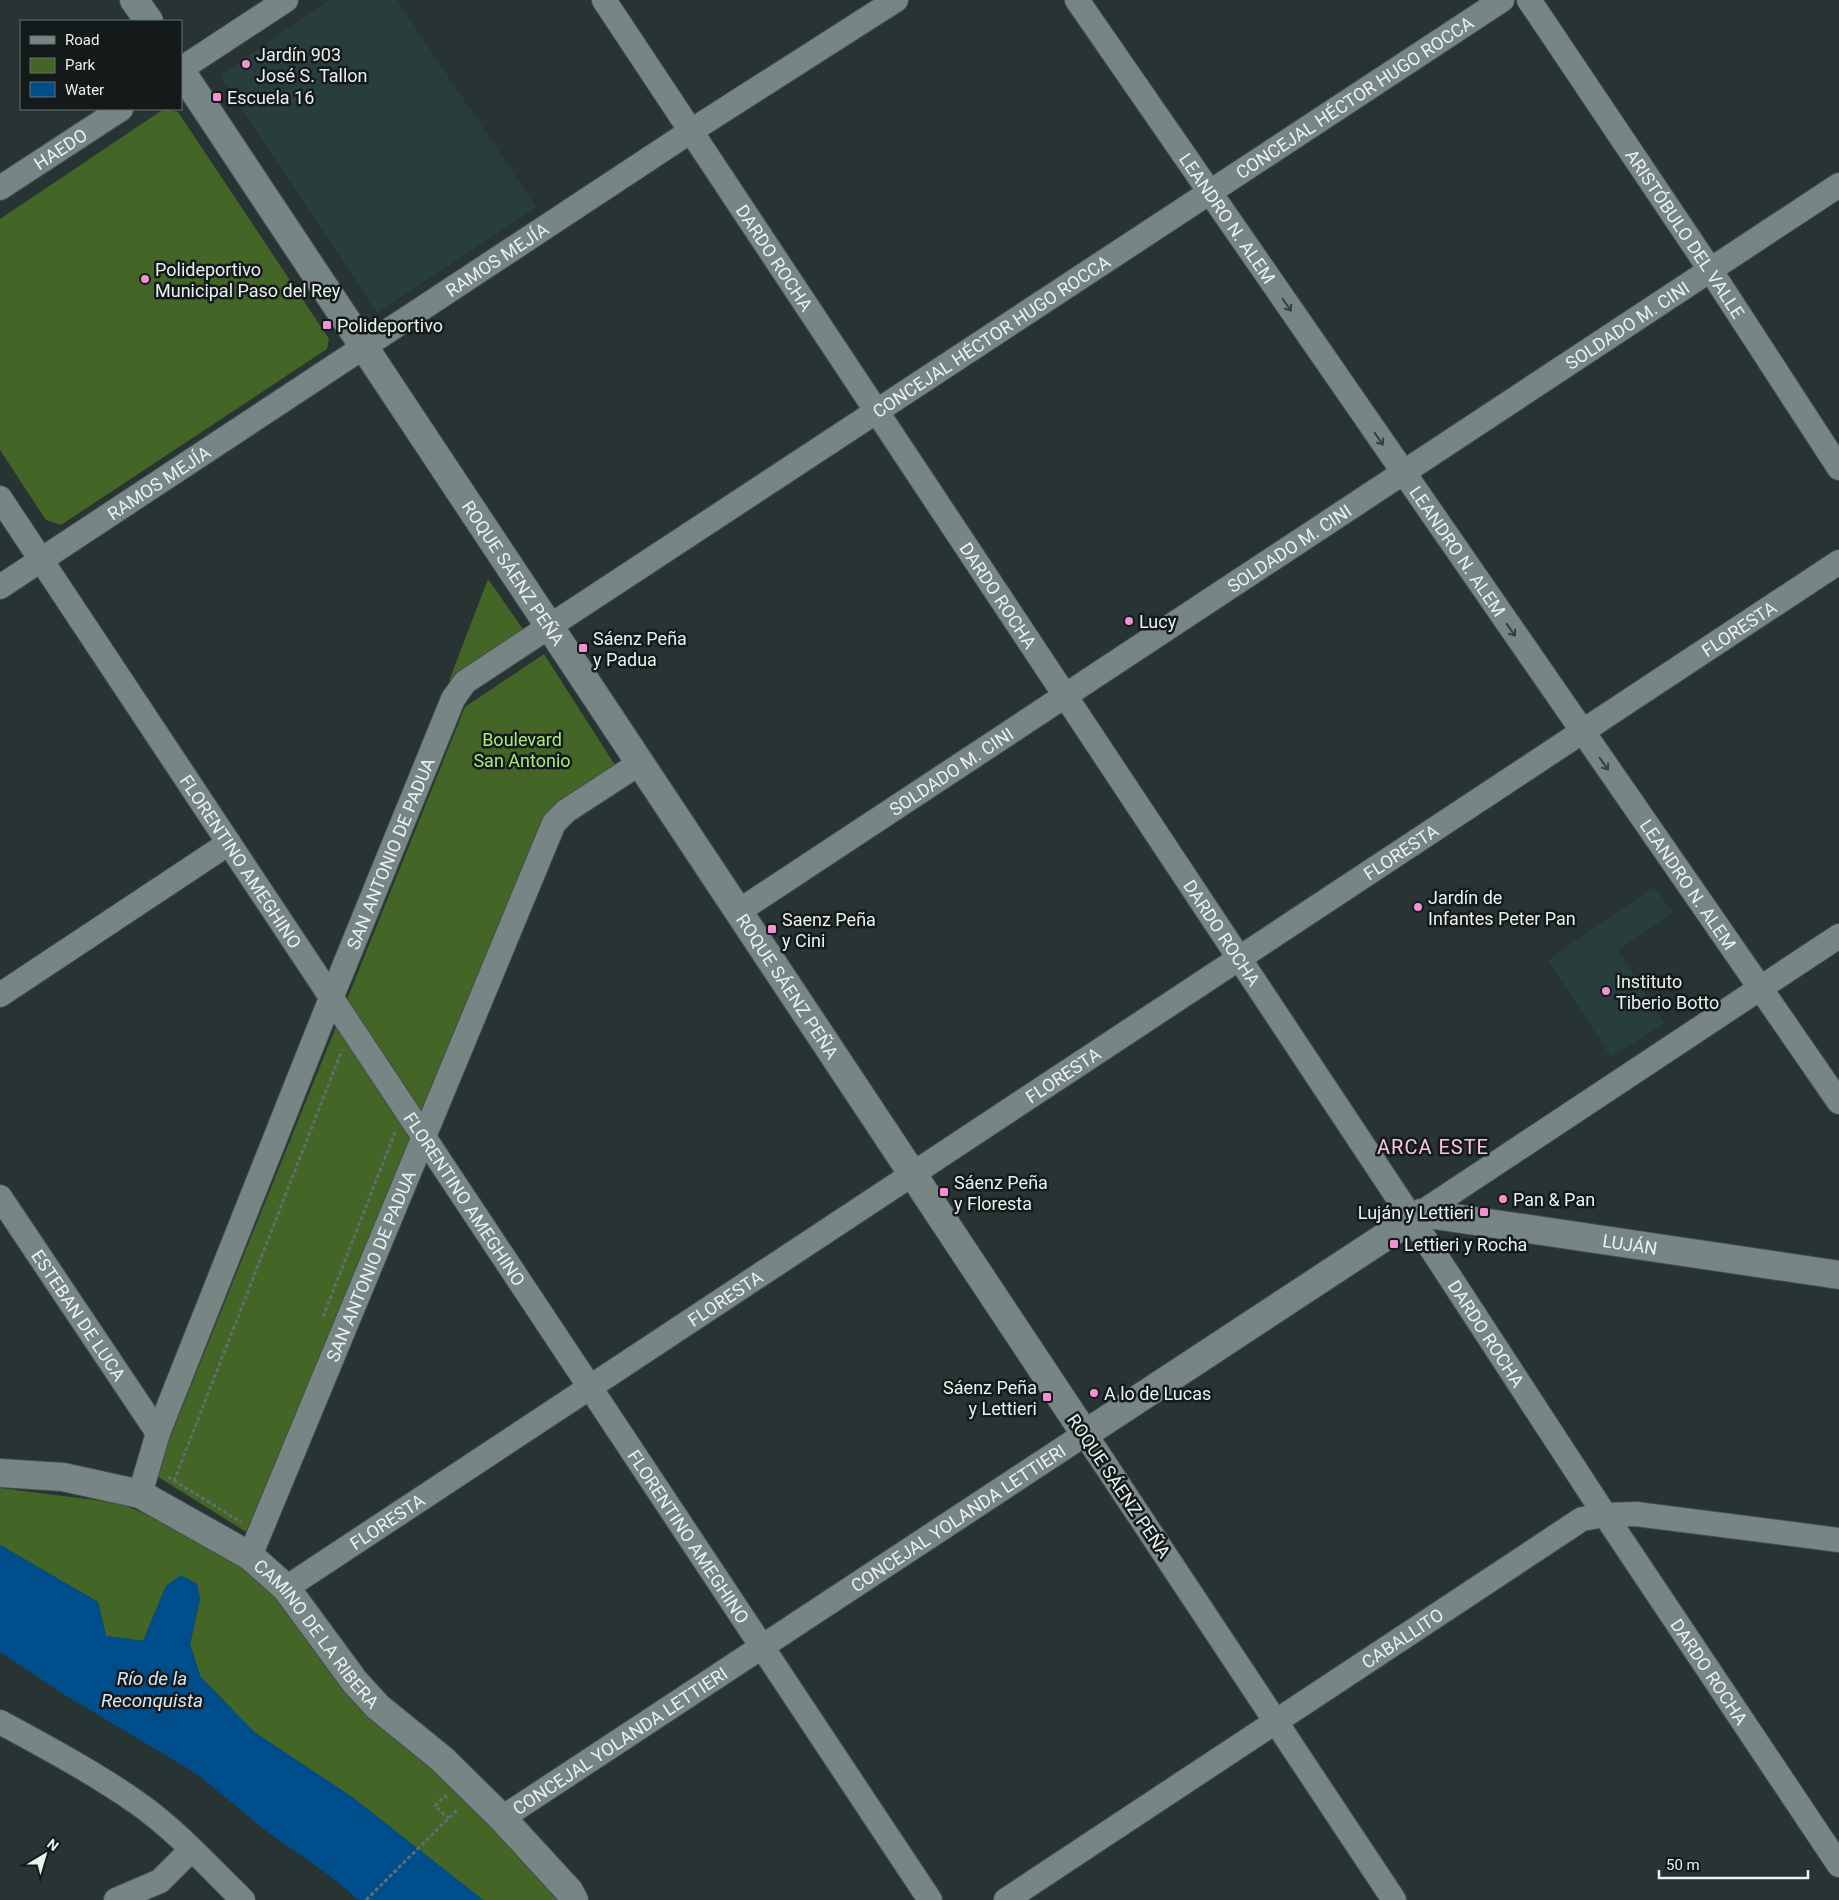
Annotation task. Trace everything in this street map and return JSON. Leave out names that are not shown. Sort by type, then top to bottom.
[{"type":"street","points":[[134,0],[147,20]]},
{"type":"street","points":[[182,69],[286,0]]},
{"type":"street","name":"DARDO ROCHA","points":[[604,0],[1240,959],[1417,1216],[1604,1515],[1839,1865]]},
{"type":"street","name":"RAMOS MEJÍA","points":[[0,587],[691,131],[896,0]]},
{"type":"street","name":"LEANDRO N. ALEM","points":[[1077,0],[1582,733],[1839,1102]]},
{"type":"street","name":"CONCEJAL HÉCTOR HUGO ROCCA","points":[[479,671],[550,627],[1502,0]]},
{"type":"street","name":"ARISTÓBULO DEL VALLE","points":[[1529,0],[1711,270],[1839,468]]},
{"type":"street","name":"ROQUE SÁENZ PEÑA","points":[[182,72],[1394,1900]]},
{"type":"street","name":"HAEDO","points":[[0,188],[119,110]]},
{"type":"street","name":"SOLDADO M. CINI","points":[[738,912],[1839,185]]},
{"type":"street","name":"FLORENTINO AMEGHINO","points":[[0,498],[930,1900]]},
{"type":"street","name":"FLORESTA","points":[[286,1588],[1839,562]]},
{"type":"street","name":"SAN ANTONIO DE PADUA","points":[[140,1494],[158,1433],[331,996],[453,698],[464,682],[479,671]]},
{"type":"street","name":"SAN ANTONIO DE PADUA","points":[[255,1545],[554,823],[566,811],[640,763]]},
{"type":"street","points":[[0,995],[230,843]]},
{"type":"street","name":"CONCEJAL YOLANDA LETTIERI","points":[[502,1818],[1839,936]]},
{"type":"street","name":"ESTEBAN DE LUCA","points":[[0,1198],[158,1433]]},
{"type":"street","name":"LUJÁN","points":[[1417,1216],[1839,1275]]},
{"type":"street","name":"CAMINO DE LA RIBERA","points":[[0,1474],[64,1477],[140,1494],[255,1545],[356,1682],[378,1707],[442,1759],[502,1818],[569,1891],[574,1900]]},
{"type":"street","name":"CABALLITO","points":[[1006,1900],[1582,1519],[1604,1515],[1636,1514],[1839,1540]]},
{"type":"street","points":[[0,1722],[79,1766],[137,1802],[243,1900]]},
{"type":"street","points":[[116,1900],[162,1891],[191,1850]]},
{"type":"path","points":[[174,1481],[351,1026]]},
{"type":"path","points":[[148,1465],[174,1481],[255,1545]]},
{"type":"path","points":[[366,1900],[458,1809]]},
{"type":"shaded area","points":[[329,0],[397,0],[536,207],[377,313],[220,76]]},
{"type":"shaded area","name":"Instituto Tiberio Botto","points":[[1654,887],[1673,912],[1618,950],[1664,1023],[1611,1057],[1548,960]]},
{"type":"green space","name":"Polideportivo Municipal Paso del Rey","points":[[163,110],[178,112],[329,339],[327,349],[61,525],[46,520],[0,450],[0,219]]},
{"type":"green space","points":[[488,579],[525,632],[449,681]]},
{"type":"green space","name":"Boulevard San Antonio","points":[[544,654],[615,765],[553,810],[251,1535],[155,1475],[465,707]]},
{"type":"green space","points":[[0,1488],[119,1503],[189,1532],[259,1574],[485,1812],[564,1900],[483,1900],[352,1797],[254,1732],[200,1676],[190,1644],[200,1598],[166,1586],[143,1641],[106,1636],[98,1602],[0,1545]]},
{"type":"water","name":"Río de la Reconquista","points":[[0,1545],[98,1602],[106,1636],[143,1641],[166,1586],[181,1575],[197,1584],[200,1598],[190,1644],[200,1676],[254,1732],[352,1797],[483,1900],[359,1900],[326,1873],[266,1831],[197,1774],[65,1695],[0,1652]]},
{"type":"place","name":"Jardín 903 José S. Tallon","points":[[246,64]]},
{"type":"place","name":"Escuela 16","points":[[217,97]]},
{"type":"place","name":"Polideportivo Municipal Paso del Rey","points":[[145,279]]},
{"type":"place","name":"Polideportivo","points":[[327,325]]},
{"type":"place","name":"Lucy","points":[[1129,621]]},
{"type":"place","name":"Sáenz Peña y Padua","points":[[583,648]]},
{"type":"place","name":"Jardín de Infantes Peter Pan","points":[[1418,907]]},
{"type":"place","name":"Saenz Peña y Cini","points":[[772,929]]},
{"type":"place","name":"Instituto Tiberio Botto","points":[[1606,991]]},
{"type":"place","name":"Sáenz Peña y Floresta","points":[[944,1192]]},
{"type":"place","name":"Pan & Pan","points":[[1503,1199]]},
{"type":"place","name":"Luján y Lettieri","points":[[1484,1212]]},
{"type":"place","name":"Lettieri y Rocha","points":[[1394,1244]]},
{"type":"place","name":"A lo de Lucas","points":[[1094,1393]]},
{"type":"place","name":"Sáenz Peña y Lettieri","points":[[1047,1397]]},
{"type":"district","name":"ARCA ESTE","points":[[1433,1147]]}]
